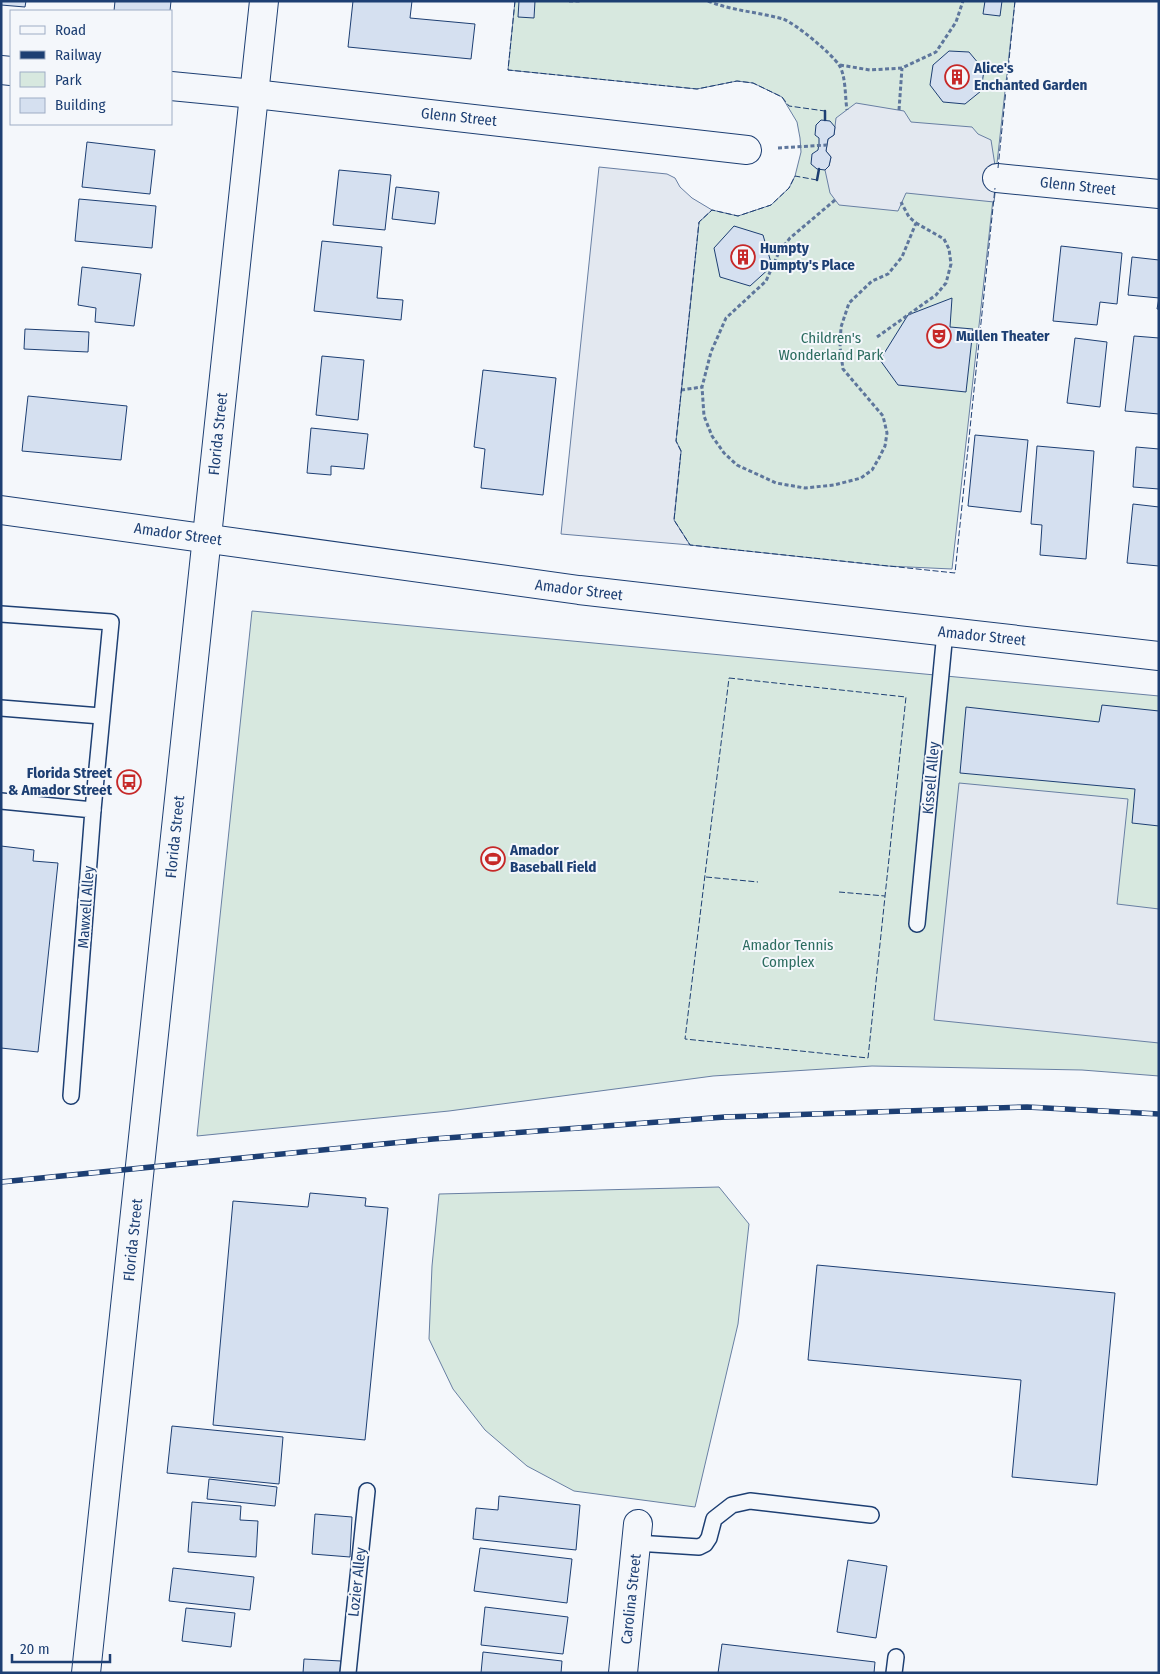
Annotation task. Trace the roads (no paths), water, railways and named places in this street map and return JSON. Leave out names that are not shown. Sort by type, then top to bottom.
[{"type":"street","name":"Florida Street","points":[[86,1673],[264,1]]},
{"type":"street","name":"Glenn Street","points":[[172,86],[747,150]]},
{"type":"street","name":"Glenn Street","points":[[996,178],[1159,194]]},
{"type":"street","name":"Amador Street","points":[[1,510],[579,590],[1159,656]]},
{"type":"street","name":"Carolina Street","points":[[623,1673],[637,1534]]},
{"type":"lane","name":"Mawxell Alley","points":[[1,614],[111,622],[93,810],[72,1096]]},
{"type":"lane","name":"Kissell Alley","points":[[917,924],[945,632]]},
{"type":"lane","points":[[1,708],[102,716]]},
{"type":"lane","points":[[1,802],[93,810]]},
{"type":"lane","name":"Lozier Alley","points":[[348,1673],[367,1491]]},
{"type":"lane","points":[[637,1534],[699,1546],[705,1544],[709,1538],[714,1519],[732,1505],[750,1501],[871,1515]]},
{"type":"lane","points":[[894,1673],[896,1657]]},
{"type":"railway","points":[[1,1182],[433,1139],[725,1117],[1027,1107],[1159,1114]]},
{"type":"place","name":"Alice's Enchanted Garden","points":[[957,77]]},
{"type":"place","name":"Humpty Dumpty's Place","points":[[743,257]]},
{"type":"place","name":"Mullen Theater","points":[[939,336]]},
{"type":"place","name":"Florida Street & Amador Street","points":[[129,782]]},
{"type":"place","name":"Amador Baseball Field","points":[[493,859]]},
{"type":"park label","name":"Children's Wonderland Park","points":[[831,346]]},
{"type":"park label","name":"Amador Tennis Complex","points":[[788,954]]}]
